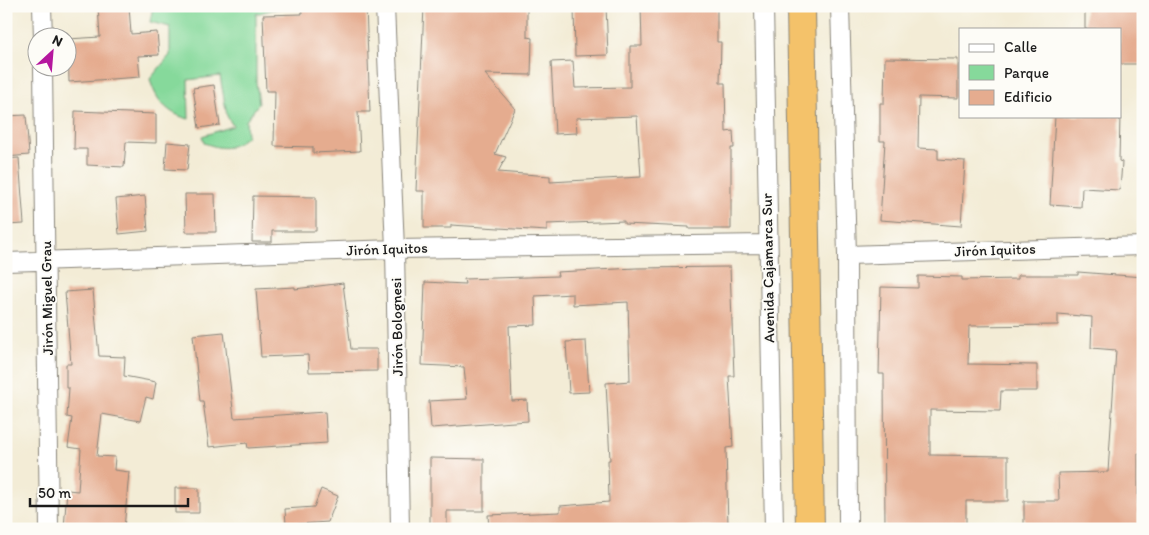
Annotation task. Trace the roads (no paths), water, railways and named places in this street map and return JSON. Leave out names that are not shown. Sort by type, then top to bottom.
[{"type":"highway","points":[[801,6],[810,529]]},
{"type":"street","points":[[42,6],[43,28]]},
{"type":"street","name":"Jirón Bolognesi","points":[[385,6],[395,249],[400,529]]},
{"type":"street","name":"Avenida Cajamarca Sur","points":[[764,6],[767,244],[774,529]]},
{"type":"street","points":[[840,6],[847,255],[848,529]]},
{"type":"street","name":"Jirón Miguel Grau","points":[[43,78],[49,529]]},
{"type":"street","name":"Jirón Iquitos","points":[[6,262],[395,249],[767,244]]},
{"type":"street","name":"Jirón Iquitos","points":[[847,255],[1143,246]]}]
